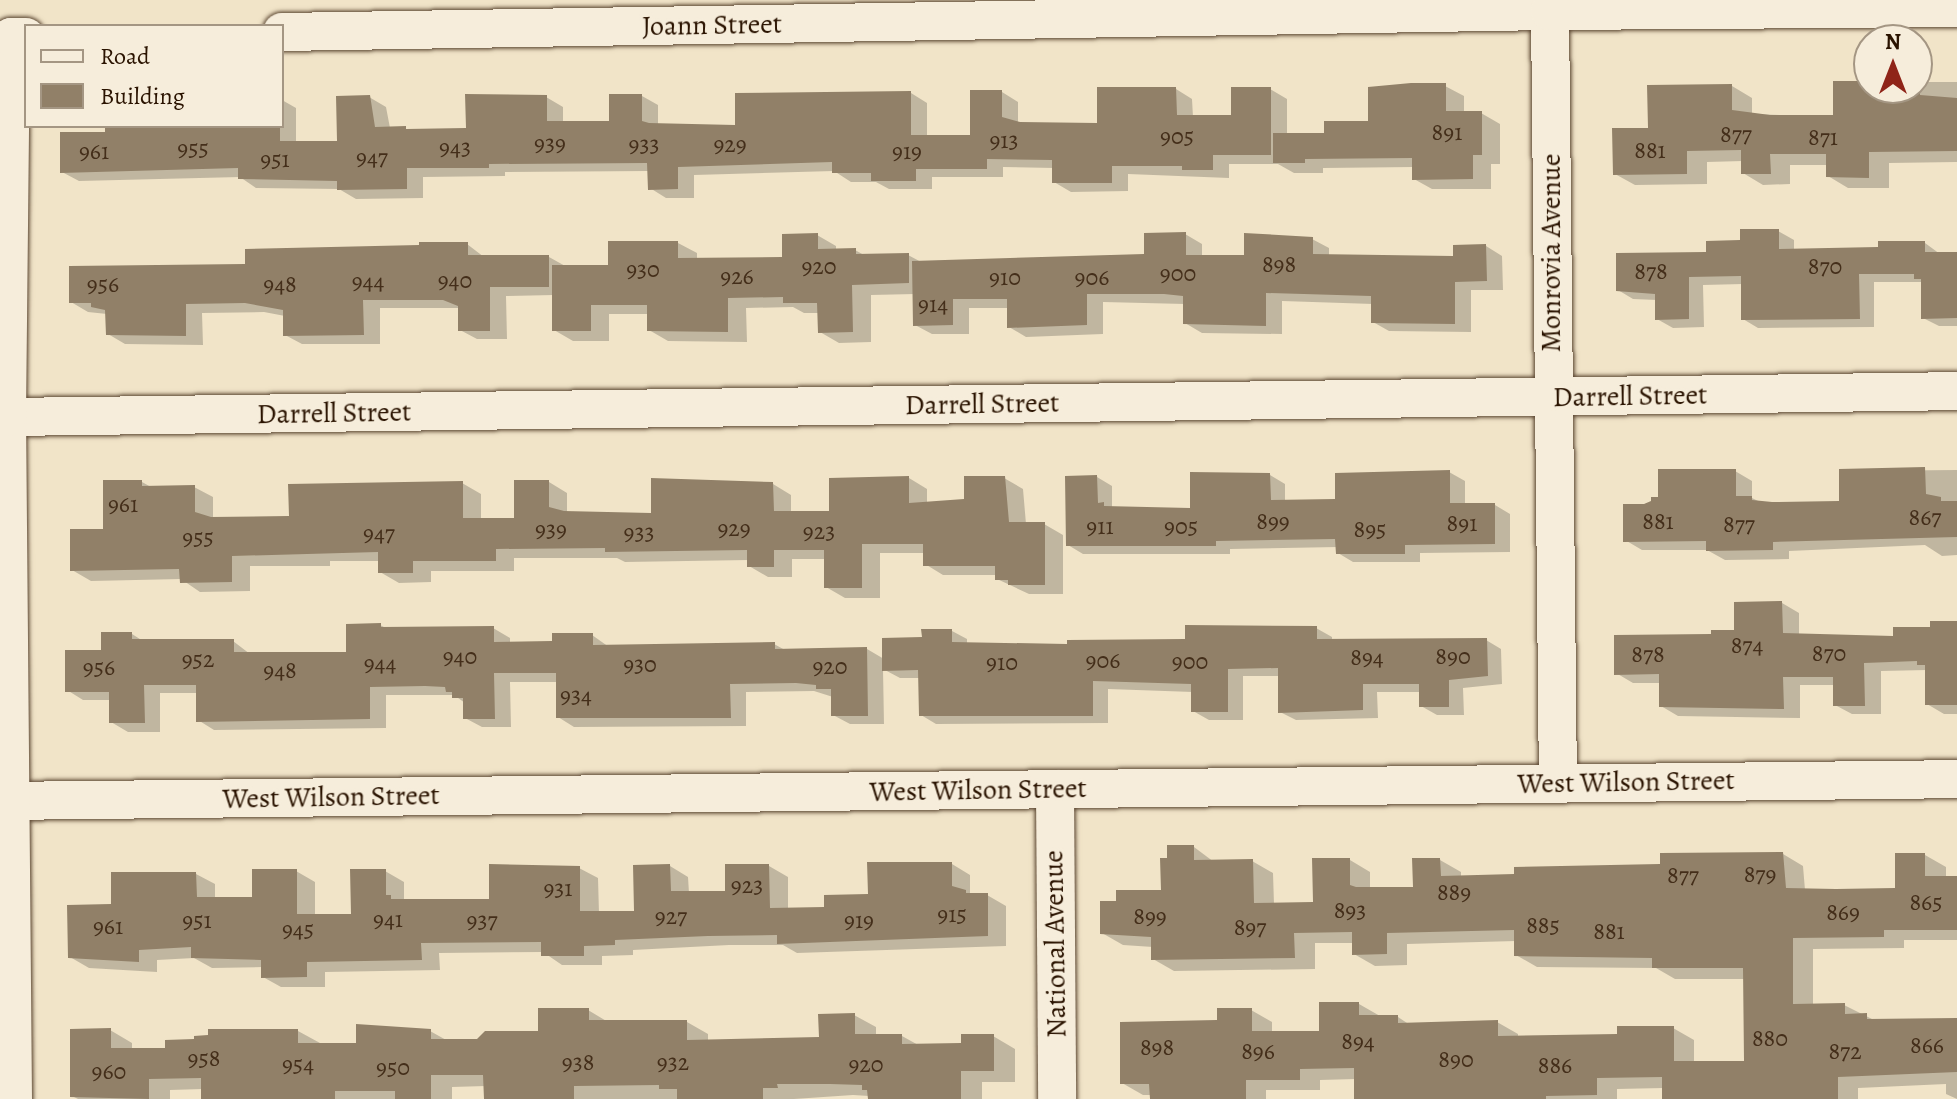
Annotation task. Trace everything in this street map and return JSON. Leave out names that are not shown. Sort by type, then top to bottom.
[{"type":"street","name":"Joann Street","points":[[284,32],[1550,11],[1957,8]]},
{"type":"street","name":"Monrovia Avenue","points":[[1550,11],[1558,783]]},
{"type":"street","points":[[13,1099],[4,801],[7,417],[18,37]]},
{"type":"street","name":"Darrell Street","points":[[7,417],[1957,391]]},
{"type":"street","name":"West Wilson Street","points":[[4,801],[1957,779]]},
{"type":"street","name":"National Avenue","points":[[1055,789],[1057,1099]]},
{"type":"building","points":[[1833,81],[1853,81],[1853,104],[1933,104],[1933,96],[1957,98],[1957,151],[1869,152],[1869,178],[1826,177],[1826,154],[1770,154],[1771,174],[1741,174],[1741,150],[1687,151],[1687,174],[1613,175],[1612,128],[1648,128],[1647,85],[1732,84],[1732,110],[1770,115],[1833,115]]},
{"type":"building","points":[[1446,83],[1446,111],[1482,111],[1482,155],[1473,155],[1473,179],[1412,180],[1412,158],[1305,159],[1305,163],[1273,163],[1273,133],[1324,133],[1324,121],[1368,121],[1368,87]]},
{"type":"building","points":[[1097,87],[1176,87],[1177,115],[1231,115],[1231,87],[1271,87],[1271,155],[1213,155],[1213,170],[1182,170],[1182,166],[1112,166],[1112,183],[1052,183],[1052,160],[987,159],[987,169],[916,169],[916,181],[871,181],[871,173],[832,173],[832,162],[678,167],[678,189],[648,190],[647,163],[407,168],[407,189],[337,190],[337,181],[238,179],[238,168],[60,173],[60,132],[105,132],[105,128],[280,128],[280,141],[337,141],[336,96],[370,95],[375,127],[406,126],[406,129],[466,128],[465,94],[547,95],[547,121],[609,121],[609,94],[642,94],[642,121],[735,125],[735,93],[911,91],[911,135],[970,135],[970,90],[1002,90],[1002,117],[1020,122],[1097,123]]},
{"type":"building","points":[[1740,229],[1779,229],[1779,249],[1878,247],[1878,241],[1925,241],[1925,252],[1957,252],[1957,318],[1921,319],[1921,279],[1914,279],[1914,274],[1859,274],[1860,319],[1741,320],[1741,276],[1689,277],[1689,319],[1655,320],[1655,294],[1616,291],[1616,253],[1706,252],[1706,241],[1740,240]]},
{"type":"building","points":[[1186,232],[1186,255],[1244,255],[1244,233],[1313,237],[1313,254],[1453,256],[1453,245],[1486,244],[1487,281],[1455,282],[1455,324],[1371,323],[1371,296],[1266,293],[1266,326],[1183,324],[1183,296],[1087,294],[1087,325],[1007,328],[1007,299],[953,299],[953,325],[913,326],[912,261],[1144,254],[1144,233]]},
{"type":"building","points":[[818,233],[818,249],[856,248],[856,254],[909,253],[909,283],[852,285],[853,332],[818,333],[817,303],[783,303],[783,297],[728,298],[728,332],[647,331],[647,305],[591,305],[591,331],[552,331],[552,265],[608,265],[608,241],[678,241],[678,258],[782,257],[782,234]]},
{"type":"building","points":[[419,242],[468,242],[468,255],[549,255],[549,287],[490,287],[490,331],[458,331],[458,306],[443,300],[363,300],[364,335],[283,336],[283,310],[245,303],[186,304],[186,336],[106,335],[105,310],[91,307],[91,303],[69,303],[69,266],[245,264],[245,249],[419,245]]},
{"type":"building","points":[[1925,467],[1926,494],[1941,497],[1941,501],[1957,501],[1957,537],[1773,542],[1773,550],[1706,551],[1706,541],[1623,542],[1623,504],[1644,504],[1651,501],[1651,497],[1658,497],[1658,469],[1736,469],[1736,496],[1752,496],[1752,500],[1772,502],[1839,501],[1839,469]]},
{"type":"building","points":[[1450,470],[1450,503],[1495,503],[1495,544],[1405,545],[1405,554],[1336,554],[1335,539],[1216,541],[1216,546],[1066,546],[1065,476],[1097,475],[1098,503],[1104,502],[1104,506],[1190,508],[1190,472],[1270,473],[1271,500],[1335,499],[1335,473]]},
{"type":"building","points":[[909,476],[909,503],[964,499],[964,476],[1005,476],[1009,522],[1045,522],[1045,585],[1008,585],[1008,580],[995,580],[995,566],[923,566],[923,544],[862,544],[862,588],[824,588],[824,550],[774,550],[774,567],[747,567],[747,550],[605,552],[605,548],[496,549],[496,561],[413,561],[413,573],[378,573],[378,552],[232,556],[232,582],[180,583],[179,569],[70,571],[70,529],[103,529],[103,480],[142,480],[142,486],[195,485],[195,512],[211,517],[289,516],[288,484],[463,481],[463,518],[514,518],[514,480],[549,480],[549,507],[564,511],[651,513],[651,478],[773,482],[774,511],[829,511],[829,478]]},
{"type":"building","points":[[1782,601],[1783,633],[1893,636],[1893,627],[1930,627],[1930,621],[1957,621],[1957,705],[1925,705],[1925,665],[1917,665],[1917,661],[1864,663],[1865,706],[1833,706],[1833,677],[1783,677],[1784,709],[1659,707],[1659,674],[1614,675],[1614,635],[1711,634],[1711,630],[1734,630],[1734,602]]},
{"type":"building","points":[[381,623],[381,627],[494,626],[494,642],[552,641],[552,633],[593,633],[593,645],[775,642],[775,649],[867,647],[868,716],[831,716],[831,689],[816,689],[816,685],[796,683],[730,684],[731,718],[556,718],[556,673],[494,673],[495,719],[463,719],[463,698],[452,698],[452,692],[446,692],[445,687],[370,687],[370,719],[196,722],[196,685],[144,685],[145,723],[109,723],[109,692],[65,692],[65,650],[101,650],[101,632],[132,632],[132,639],[234,639],[234,652],[346,652],[346,624]]},
{"type":"building","points":[[1185,625],[1317,626],[1317,639],[1487,638],[1488,676],[1449,680],[1449,707],[1419,707],[1419,684],[1363,684],[1363,710],[1278,713],[1278,668],[1228,669],[1228,712],[1191,712],[1191,684],[1093,681],[1093,716],[919,716],[918,670],[882,671],[882,638],[922,637],[921,629],[952,629],[952,642],[1067,644],[1067,640],[1185,639]]},
{"type":"building","points":[[1167,845],[1194,845],[1194,860],[1253,859],[1254,903],[1313,902],[1312,858],[1350,858],[1350,885],[1356,887],[1413,887],[1412,858],[1440,858],[1441,876],[1514,874],[1514,867],[1660,864],[1660,853],[1783,852],[1786,888],[1836,889],[1895,888],[1895,853],[1925,853],[1925,876],[1957,876],[1957,930],[1884,930],[1884,937],[1793,938],[1793,1004],[1845,1003],[1845,1014],[1867,1013],[1867,1019],[1957,1018],[1957,1072],[1838,1077],[1838,1099],[1662,1099],[1662,1077],[1597,1078],[1597,1095],[1546,1096],[1546,1099],[1354,1099],[1354,1068],[1300,1069],[1300,1080],[1246,1080],[1246,1099],[1150,1099],[1149,1084],[1120,1084],[1120,1022],[1217,1020],[1217,1008],[1252,1008],[1252,1031],[1319,1031],[1319,1002],[1359,1002],[1359,1015],[1398,1015],[1398,1023],[1498,1020],[1498,1036],[1617,1034],[1617,1026],[1674,1026],[1674,1061],[1744,1061],[1743,968],[1652,968],[1652,958],[1514,956],[1514,930],[1387,933],[1387,954],[1352,955],[1352,932],[1294,933],[1295,958],[1151,960],[1151,937],[1100,934],[1100,901],[1116,901],[1116,890],[1161,890],[1160,858],[1167,858]]},
{"type":"building","points":[[867,862],[952,862],[952,886],[966,890],[966,893],[988,893],[988,936],[777,944],[777,935],[615,940],[615,945],[584,946],[584,956],[541,956],[541,942],[421,943],[422,960],[307,962],[307,977],[261,978],[261,960],[191,958],[191,947],[139,950],[139,962],[68,958],[67,905],[111,904],[111,872],[196,872],[197,897],[252,897],[252,869],[297,869],[297,914],[351,914],[350,869],[386,869],[386,895],[391,895],[391,899],[489,899],[489,864],[580,866],[580,911],[634,911],[633,865],[670,864],[671,891],[725,891],[725,864],[769,864],[770,908],[824,907],[824,895],[868,894]]},
{"type":"building","points":[[538,1008],[589,1008],[589,1020],[687,1020],[687,1040],[819,1037],[818,1014],[855,1013],[855,1034],[902,1034],[902,1044],[961,1043],[961,1034],[994,1034],[994,1071],[961,1071],[961,1099],[868,1099],[867,1090],[862,1090],[862,1085],[777,1084],[778,1088],[763,1088],[763,1099],[677,1099],[677,1089],[659,1089],[659,1085],[574,1086],[574,1099],[484,1099],[483,1075],[431,1075],[431,1099],[395,1099],[395,1091],[335,1091],[335,1099],[201,1099],[201,1078],[149,1079],[149,1099],[70,1097],[70,1029],[111,1028],[111,1048],[165,1048],[165,1040],[194,1039],[194,1036],[208,1035],[208,1029],[298,1029],[298,1043],[356,1043],[356,1024],[431,1029],[431,1039],[477,1039],[485,1031],[538,1031]]}]
